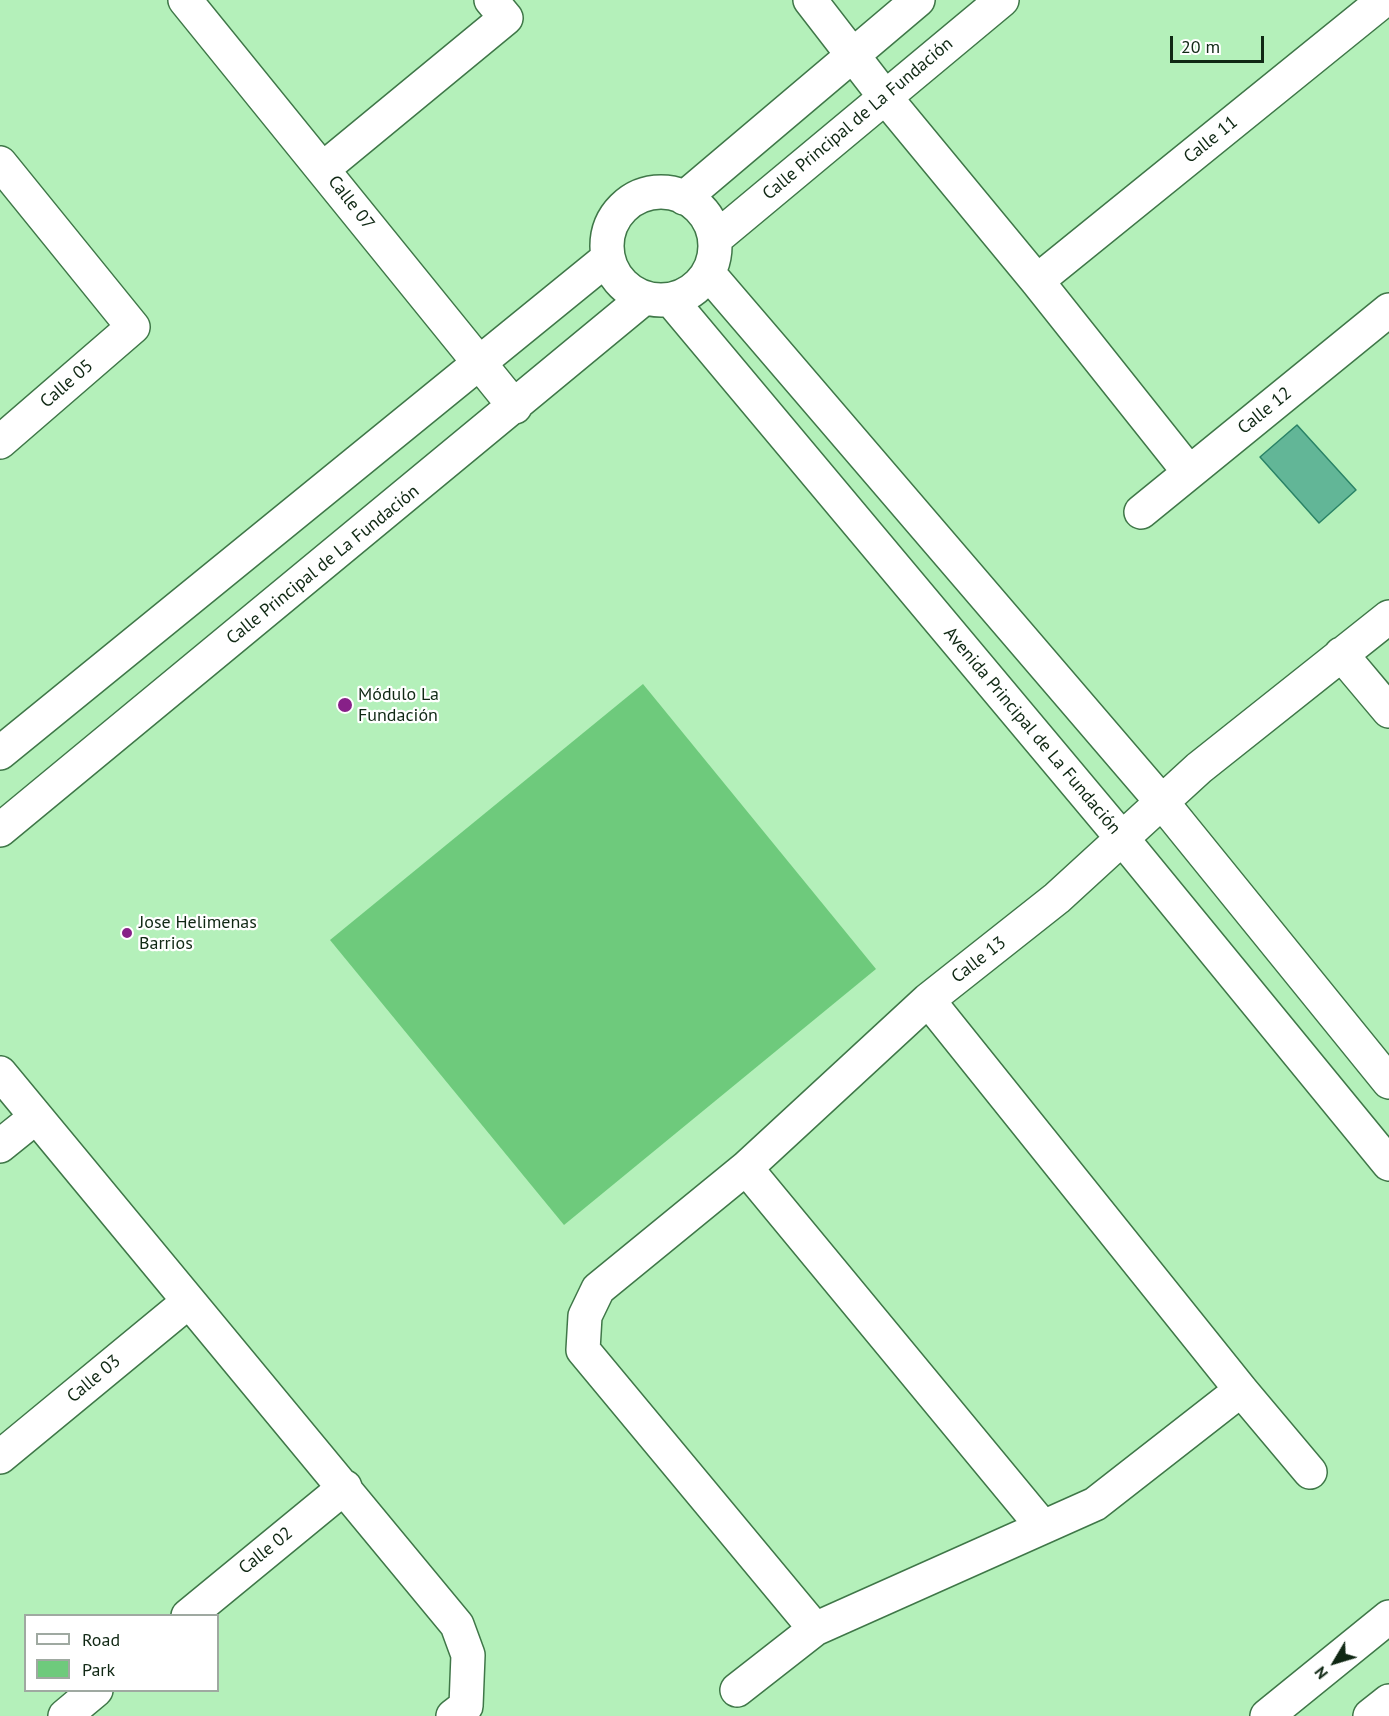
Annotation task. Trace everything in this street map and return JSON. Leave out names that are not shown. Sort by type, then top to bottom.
[{"type":"street","name":"Calle 07","points":[[185,0],[324,168],[515,407]]},
{"type":"street","points":[[324,168],[506,18],[491,0]]},
{"type":"street","points":[[810,0],[885,97],[1037,281],[1189,472]]},
{"type":"street","points":[[684,198],[918,0]]},
{"type":"street","name":"Calle Principal de La Fundación","points":[[714,239],[1002,0]]},
{"type":"street","name":"Calle 11","points":[[1037,281],[1384,0]]},
{"type":"street","name":"Calle 05","points":[[0,163],[133,327],[0,441]]},
{"type":"street","points":[[0,753],[477,362],[608,258],[610,227],[620,211],[638,197],[666,192],[696,204],[708,219],[714,239],[715,255],[709,273],[689,294],[657,299]]},
{"type":"street","name":"Avenida Principal de La Fundación","points":[[608,258],[622,284],[657,299],[1121,837],[1389,1164]]},
{"type":"street","points":[[709,273],[1161,801],[1389,1082]]},
{"type":"street","name":"Calle Principal de La Fundación","points":[[0,830],[515,407],[657,299]]},
{"type":"street","name":"Calle 12","points":[[1141,512],[1389,310]]},
{"type":"street","name":"Calle 13","points":[[814,1629],[583,1350],[585,1316],[598,1289],[746,1168],[928,1000],[1057,898],[1161,801],[1389,616]]},
{"type":"street","points":[[1341,654],[1389,711]]},
{"type":"street","points":[[928,1000],[1241,1390],[1310,1472]]},
{"type":"street","points":[[0,1073],[457,1624],[468,1655],[460,1711]]},
{"type":"street","points":[[0,1146],[36,1117]]},
{"type":"street","points":[[746,1168],[1042,1526]]},
{"type":"street","name":"Calle 03","points":[[0,1457],[188,1302]]},
{"type":"street","points":[[737,1690],[814,1629],[1095,1504],[1241,1390]]},
{"type":"street","name":"Calle 02","points":[[190,1614],[345,1487]]},
{"type":"street","points":[[1267,1716],[1389,1617]]},
{"type":"street","points":[[65,1716],[94,1692]]},
{"type":"street","points":[[1370,1716],[1389,1701]]},
{"type":"green space","points":[[643,684],[876,969],[564,1225],[330,940]]},
{"type":"building","points":[[1297,425],[1356,490],[1319,523],[1260,457]]},
{"type":"place","name":"Módulo La Fundación","points":[[345,705]]},
{"type":"place","name":"Jose Helimenas Barrios","points":[[127,933]]}]
